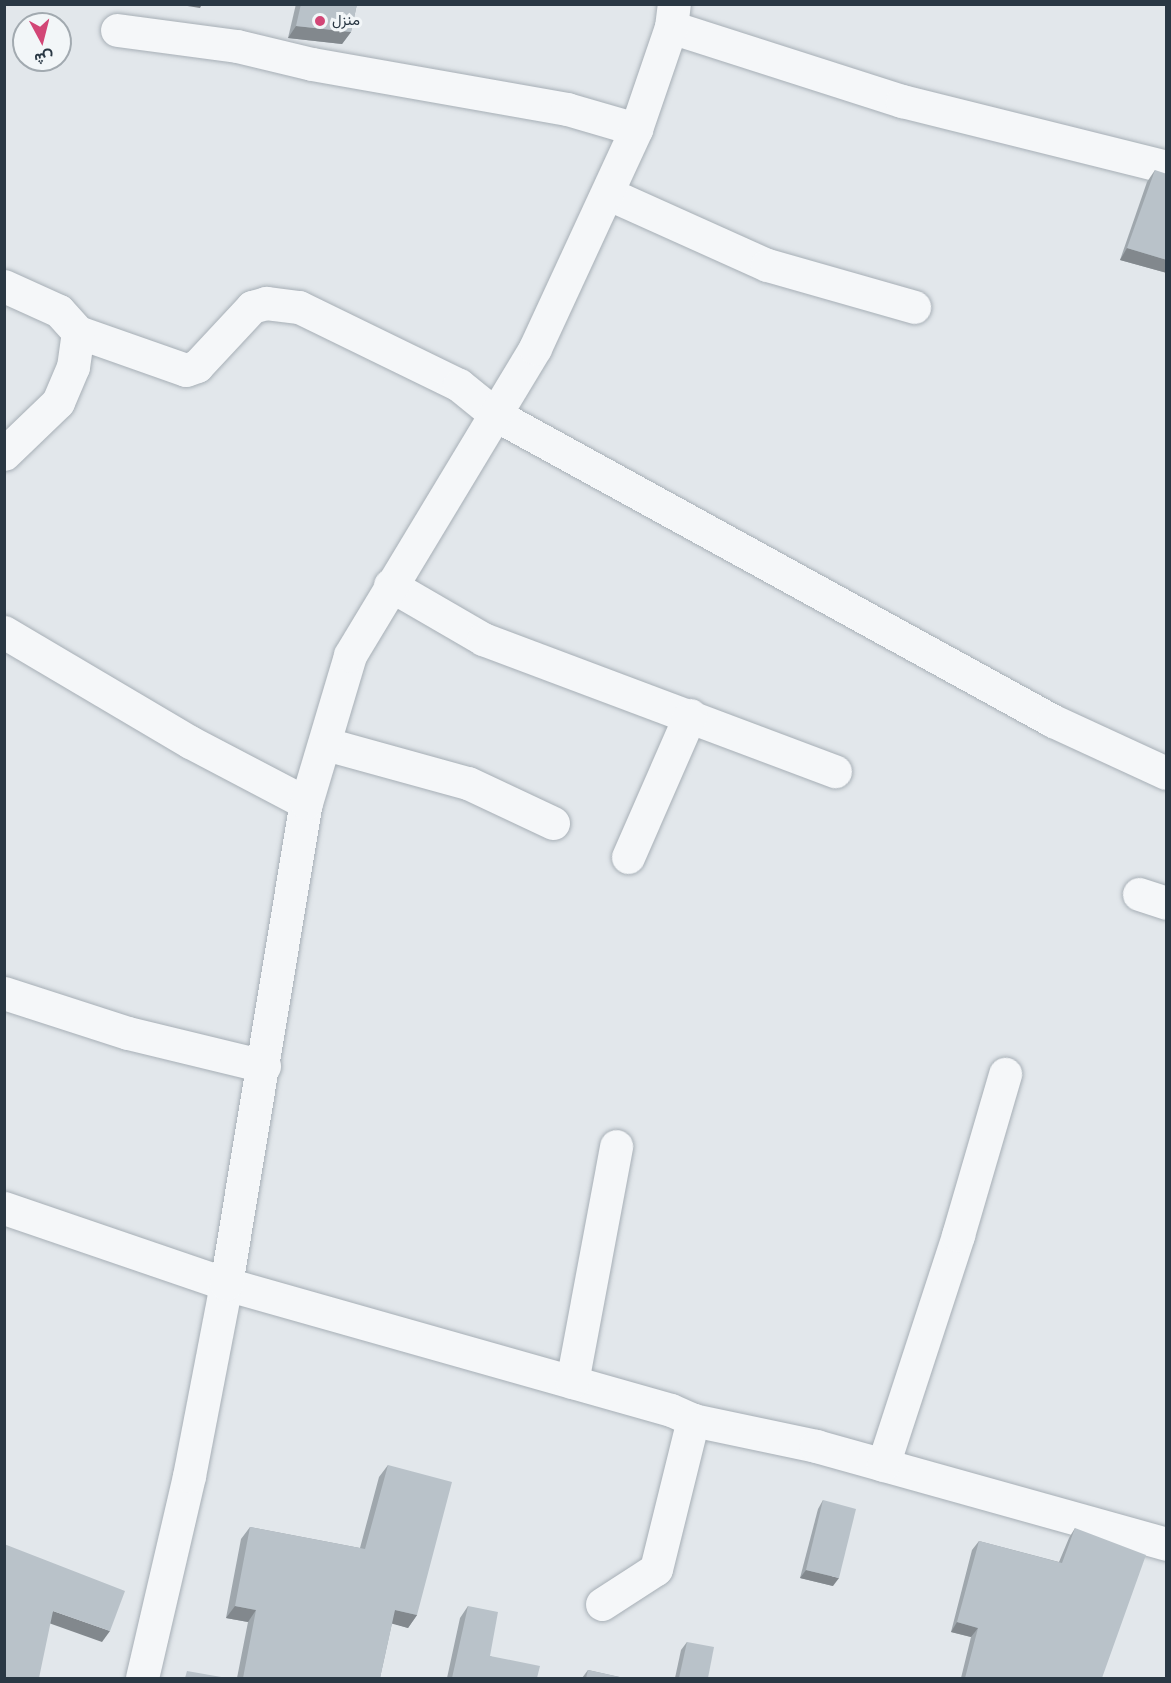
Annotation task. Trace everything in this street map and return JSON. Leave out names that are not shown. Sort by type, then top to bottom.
[{"type":"street","points":[[142,1678],[189,1476],[226,1284],[306,803],[326,744],[350,655],[390,585],[535,348],[609,194],[636,129],[672,16],[902,100],[1167,167]]},
{"type":"street","points":[[117,30],[237,46],[312,64],[567,109],[636,129]]},
{"type":"street","points":[[609,194],[767,265],[914,307]]},
{"type":"street","points":[[4,286],[59,311],[78,332],[186,370],[197,366],[252,307],[266,303],[299,307],[459,385],[496,415],[1053,721],[1167,773]]},
{"type":"street","points":[[4,454],[58,402],[73,367],[78,332]]},
{"type":"street","points":[[390,585],[483,639],[835,771]]},
{"type":"street","points":[[4,632],[190,742],[306,803]]},
{"type":"street","points":[[628,857],[690,715]]},
{"type":"street","points":[[326,744],[468,783],[554,824]]},
{"type":"street","points":[[4,993],[128,1033],[264,1066]]},
{"type":"street","points":[[883,1465],[958,1235],[1005,1074]]},
{"type":"street","points":[[572,1382],[616,1146]]},
{"type":"street","points":[[4,1208],[226,1284],[572,1382],[693,1420],[883,1465],[1167,1544]]},
{"type":"street","points":[[602,1604],[656,1569],[693,1420]]},
{"type":"building","name":"منزل","points":[[301,4],[357,4],[351,32],[296,26]]},
{"type":"building","points":[[1155,170],[1167,174],[1167,260],[1127,248]]},
{"type":"building","points":[[388,1465],[452,1482],[417,1615],[395,1610],[380,1678],[243,1678],[256,1610],[235,1606],[250,1527],[365,1549]]},
{"type":"building","points":[[823,1500],[856,1509],[839,1578],[806,1570]]},
{"type":"building","points":[[1075,1528],[1146,1555],[1102,1678],[965,1678],[978,1628],[957,1622],[979,1541],[1062,1563]]},
{"type":"building","points":[[4,1544],[125,1591],[110,1631],[53,1611],[39,1678],[4,1678]]},
{"type":"building","points":[[468,1606],[498,1612],[490,1656],[540,1666],[537,1678],[452,1678]]},
{"type":"building","points":[[687,1642],[714,1647],[708,1678],[679,1678]]},
{"type":"building","points":[[588,1670],[624,1678],[586,1678]]},
{"type":"building","points":[[187,1671],[227,1678],[185,1678]]},
{"type":"place","name":"منزل","points":[[320,21]]}]
